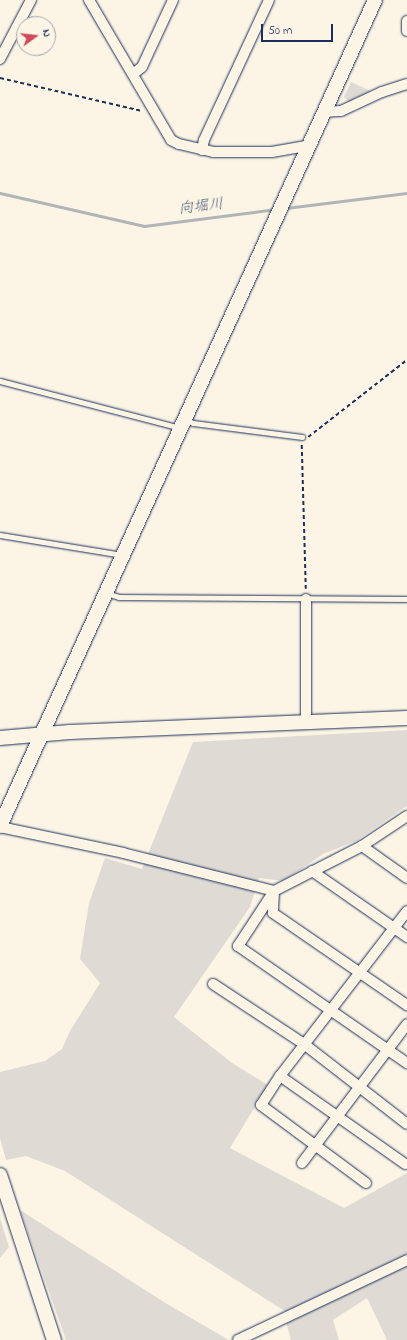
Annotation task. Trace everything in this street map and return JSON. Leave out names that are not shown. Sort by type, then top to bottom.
[{"type":"street","points":[[0,59],[31,0]]},
{"type":"street","points":[[89,0],[172,140],[202,150],[272,152],[310,145]]},
{"type":"street","points":[[133,74],[142,67],[173,0]]},
{"type":"street","points":[[202,150],[204,140],[269,0]]},
{"type":"street","points":[[274,891],[123,853],[0,827],[375,0]]},
{"type":"street","points":[[407,21],[407,31]]},
{"type":"street","points":[[325,112],[341,111],[382,92],[407,84]]},
{"type":"street","points":[[306,599],[306,722]]},
{"type":"street","points":[[0,738],[407,718]]},
{"type":"street","points":[[407,816],[362,846],[274,891],[238,946],[407,1063]]},
{"type":"street","points":[[362,846],[407,878]]},
{"type":"street","points":[[312,871],[407,937]]},
{"type":"street","points":[[274,891],[274,913],[407,1005]]},
{"type":"street","points":[[366,1183],[261,1105],[304,1044],[407,911]]},
{"type":"street","points":[[213,984],[304,1044],[407,1124]]},
{"type":"street","points":[[302,1163],[407,1024]]},
{"type":"street","points":[[280,1076],[339,1116],[405,1164]]},
{"type":"street","points":[[0,1175],[54,1340]]},
{"type":"street","points":[[238,1340],[407,1260]]},
{"type":"lane","points":[[0,381],[182,423],[193,423],[302,437]]},
{"type":"lane","points":[[0,535],[123,556]]},
{"type":"lane","points":[[106,593],[119,597],[407,599]]},
{"type":"path","points":[[0,78],[146,112],[153,109]]},
{"type":"path","points":[[306,599],[302,437],[310,437],[407,360]]},
{"type":"shaded area","points":[[351,82],[371,91],[349,102],[344,97]]},
{"type":"shaded area","points":[[407,730],[407,806],[356,841],[323,854],[284,881],[259,878],[250,907],[174,1017],[232,1063],[268,1085],[230,1148],[344,1208],[407,1173],[407,1340],[387,1340],[367,1298],[333,1320],[339,1340],[291,1340],[286,1322],[294,1317],[65,1171],[26,1156],[6,1160],[0,1138],[0,1072],[45,1061],[62,1049],[70,1031],[100,983],[80,959],[89,903],[105,858],[142,869],[193,742]]},
{"type":"shaded area","points":[[20,1210],[167,1304],[229,1340],[66,1340]]},
{"type":"shaded area","points":[[0,1218],[9,1247],[0,1258]]},
{"type":"waterway","name":"向堀川","points":[[0,193],[144,226],[276,209]]},
{"type":"waterway","name":"向堀川","points":[[286,208],[407,193]]}]
